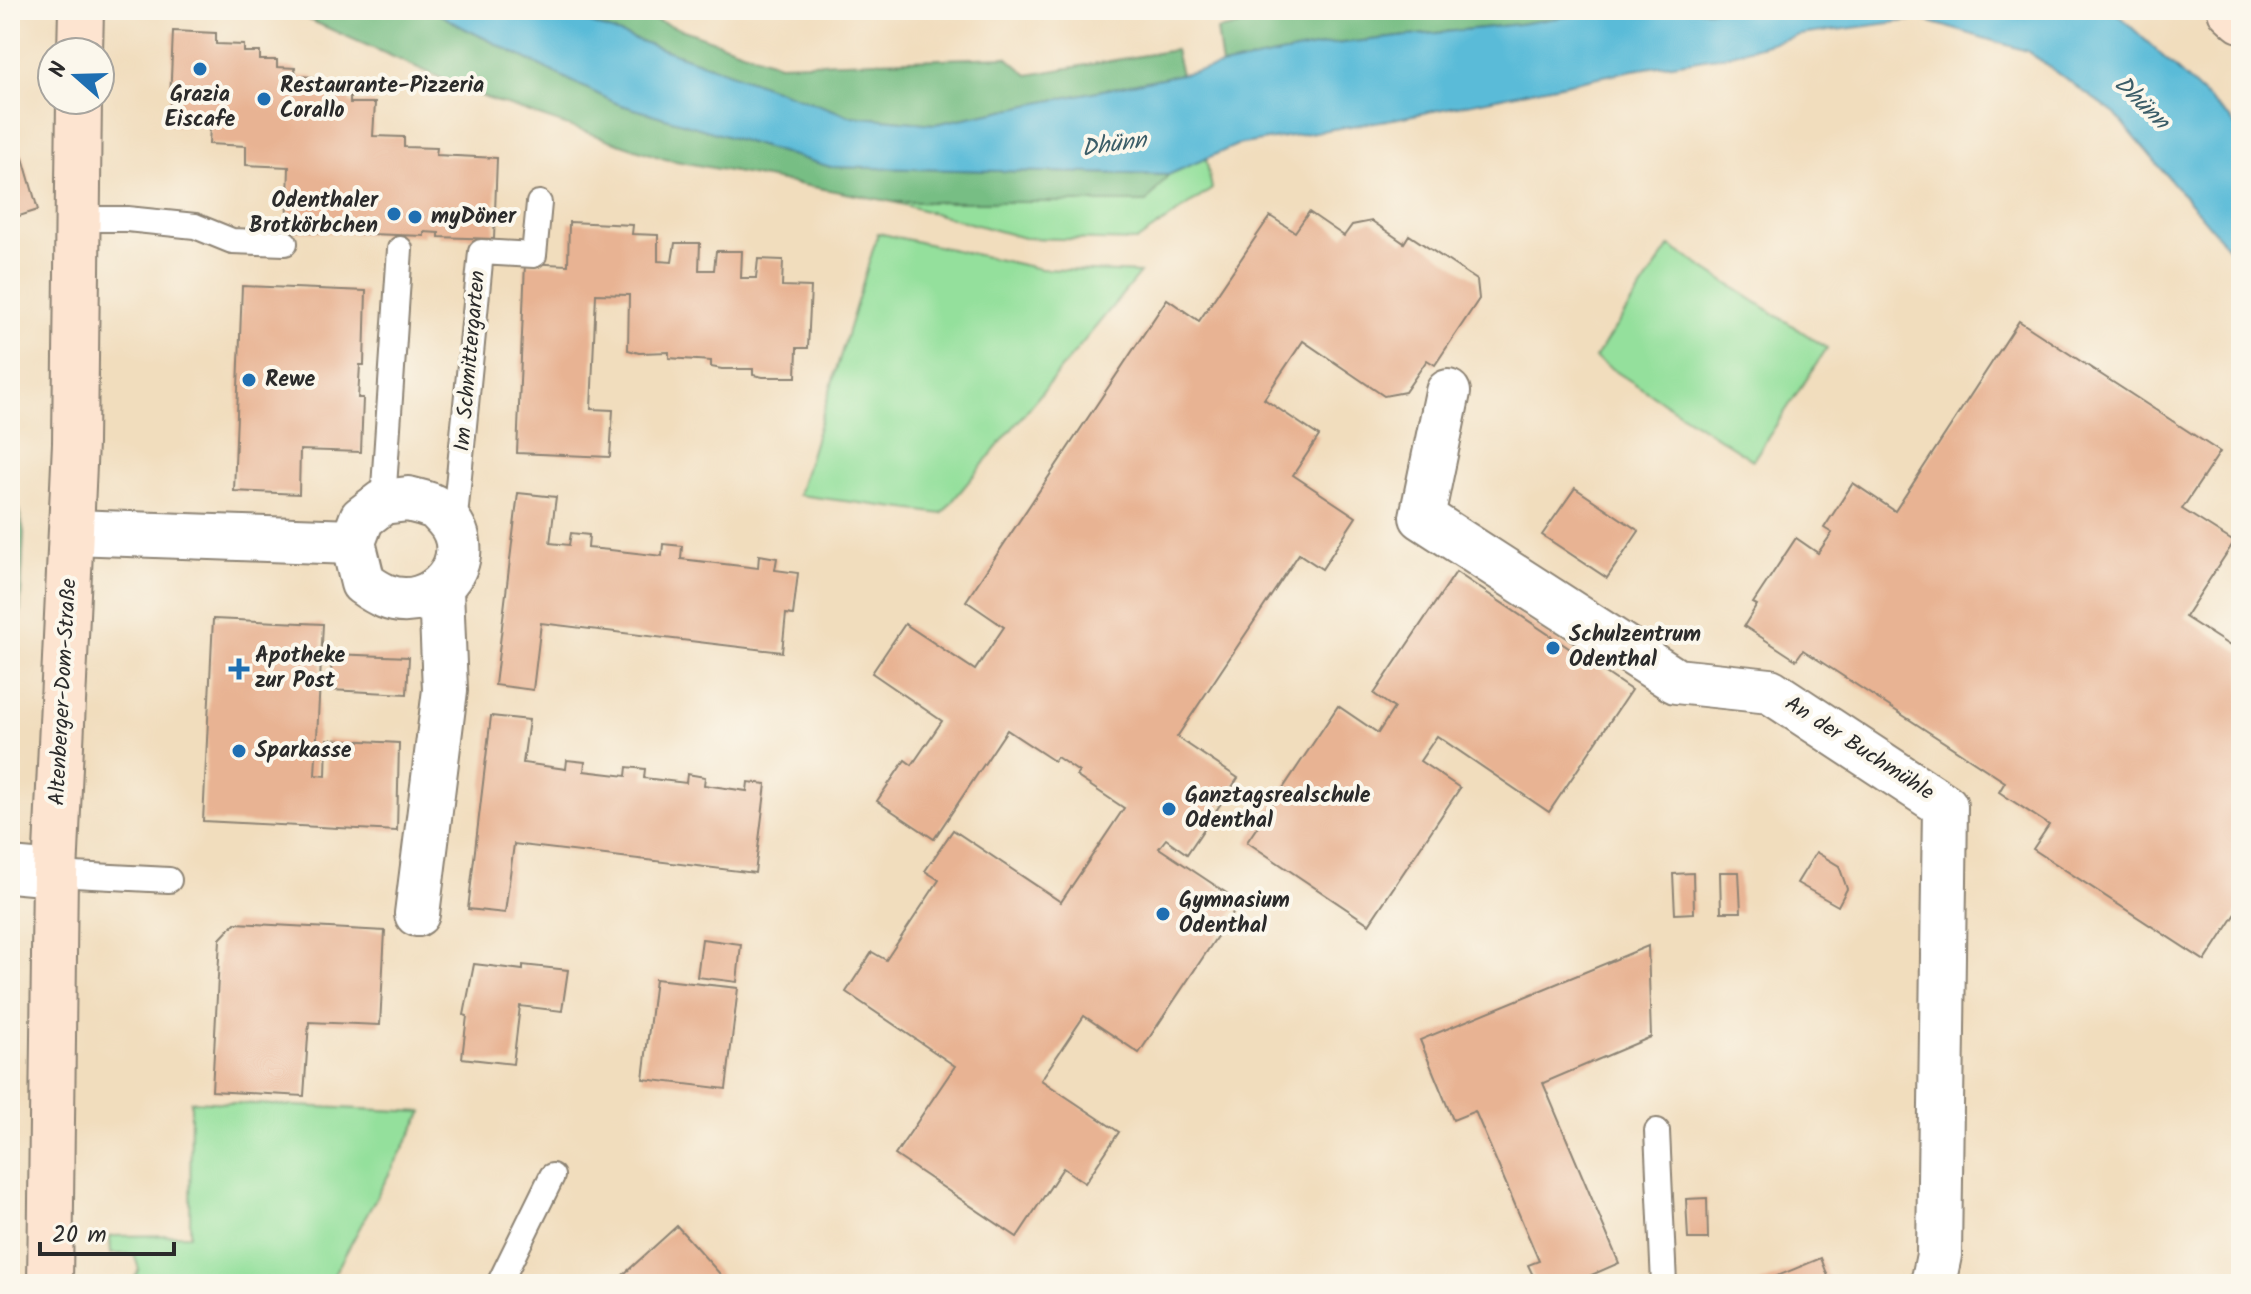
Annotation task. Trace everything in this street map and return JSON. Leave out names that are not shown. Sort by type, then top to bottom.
[{"type":"main road","points":[[80,36],[81,10]]},
{"type":"main road","points":[[2230,10],[2241,20]]},
{"type":"main road","name":"Altenberger-Dom-Straße","points":[[50,1284],[55,874],[72,532],[79,116]]},
{"type":"street","name":"An der Buchmühle","points":[[1448,392],[1422,517],[1676,681],[1770,691],[1945,806],[1939,1255],[1933,1284]]},
{"type":"street","points":[[441,590],[414,601],[386,597],[363,583],[353,542],[362,518],[383,502],[408,499],[435,507],[454,527]]},
{"type":"street","name":"Im Schmittergarten","points":[[417,914],[445,690],[441,590],[453,573],[457,550],[454,527]]},
{"type":"street","points":[[72,532],[353,542]]},
{"type":"street","points":[[10,870],[55,874]]},
{"type":"lane","name":"Im Schmittergarten","points":[[454,527],[481,252],[534,255],[539,203]]},
{"type":"lane","points":[[76,219],[127,219],[195,226],[232,241],[285,243]]},
{"type":"lane","points":[[383,502],[400,249]]},
{"type":"lane","points":[[55,874],[169,880]]},
{"type":"lane","points":[[1657,1131],[1664,1284]]},
{"type":"lane","points":[[499,1284],[552,1176]]},
{"type":"green space","points":[[287,10],[432,10],[618,104],[831,167],[1168,175],[1147,202],[893,202],[665,159],[486,98]]},
{"type":"green space","points":[[553,10],[627,10],[779,64],[1007,57],[1028,75],[1175,50],[1181,74],[935,124],[850,116]]},
{"type":"green space","points":[[1318,10],[1608,10],[1519,24],[1325,45],[1222,66],[1217,30]]},
{"type":"green space","points":[[1206,158],[1212,189],[1136,241],[1024,238],[893,202],[1146,202],[1168,175]]},
{"type":"green space","points":[[878,233],[1041,269],[1140,273],[942,514],[798,495]]},
{"type":"green space","points":[[1670,246],[1827,348],[1753,460],[1595,358]]},
{"type":"green space","points":[[10,474],[24,532],[10,830]]},
{"type":"green space","points":[[191,1101],[423,1112],[329,1284],[131,1284],[139,1269],[134,1254],[111,1254],[110,1236],[190,1235]]},
{"type":"water","name":"Dhünn","points":[[432,10],[553,10],[850,116],[935,124],[1325,45],[1519,24],[1608,10],[2113,10],[2229,118],[2241,134],[2241,263],[2115,114],[2027,51],[1920,19],[1799,35],[1724,56],[1633,70],[1399,118],[1237,145],[1168,175],[831,167],[618,104]]},
{"type":"building","points":[[173,31],[216,33],[216,44],[244,45],[244,52],[260,52],[260,60],[277,60],[277,67],[295,68],[296,76],[314,77],[313,91],[350,93],[350,103],[375,103],[373,136],[404,137],[404,147],[437,148],[436,155],[497,158],[494,239],[439,237],[439,233],[424,232],[424,236],[287,231],[289,167],[246,165],[246,146],[209,144],[210,127],[169,125]]},
{"type":"building","points":[[10,113],[38,210],[10,219]]},
{"type":"building","points":[[1309,212],[1344,236],[1352,225],[1372,221],[1404,243],[1409,235],[1477,280],[1479,299],[1435,365],[1427,360],[1405,392],[1384,396],[1303,341],[1264,399],[1319,436],[1293,475],[1356,517],[1322,569],[1299,554],[1177,737],[1238,778],[1187,854],[1166,839],[1159,848],[1240,902],[1139,1053],[1084,1016],[1041,1080],[1119,1132],[1085,1183],[1063,1168],[1017,1237],[895,1155],[955,1066],[846,992],[872,952],[886,960],[939,880],[925,871],[953,830],[1061,902],[1124,808],[1076,776],[1079,772],[1057,757],[1054,761],[1007,730],[934,839],[877,801],[905,760],[912,765],[942,721],[872,673],[905,624],[975,670],[1004,627],[966,601],[1167,299],[1199,321],[1270,216],[1295,232]]},
{"type":"building","points":[[569,222],[633,225],[632,234],[658,235],[658,261],[672,262],[675,243],[700,243],[699,270],[714,270],[716,251],[742,251],[741,278],[756,278],[758,259],[783,260],[782,286],[811,287],[808,348],[797,348],[796,377],[763,377],[753,375],[753,369],[722,369],[711,367],[711,361],[669,358],[669,352],[639,353],[628,350],[629,295],[596,294],[591,409],[613,410],[610,457],[517,453],[525,263],[568,265]]},
{"type":"building","points":[[242,286],[366,291],[364,365],[360,365],[358,398],[363,398],[361,452],[300,450],[299,494],[234,491]]},
{"type":"building","points":[[2019,321],[2220,452],[2182,509],[2234,542],[2185,617],[2241,653],[2241,906],[2205,961],[2033,849],[2049,825],[1999,792],[2005,782],[1803,650],[1796,660],[1744,626],[1757,605],[1753,603],[1796,538],[1818,553],[1832,533],[1824,528],[1853,483],[1895,511]]},
{"type":"building","points":[[1575,488],[1639,531],[1607,578],[1542,535]]},
{"type":"building","points":[[518,493],[556,497],[550,543],[569,545],[571,533],[589,535],[588,548],[662,556],[663,544],[682,546],[681,559],[758,568],[759,555],[777,558],[775,570],[798,573],[793,615],[786,614],[782,652],[541,623],[533,690],[495,685]]},
{"type":"building","points":[[1456,572],[1631,690],[1549,812],[1437,736],[1420,761],[1460,788],[1369,924],[1247,842],[1338,706],[1378,733],[1394,708],[1374,694]]},
{"type":"building","points":[[213,619],[323,624],[315,775],[326,776],[327,739],[399,743],[397,831],[203,821]]},
{"type":"building","points":[[332,654],[409,657],[407,694],[330,690]]},
{"type":"building","points":[[491,716],[529,720],[523,763],[566,769],[567,760],[585,762],[584,771],[626,776],[627,767],[645,769],[644,778],[686,783],[687,774],[705,777],[704,785],[747,791],[748,782],[766,784],[755,873],[514,844],[505,913],[468,909]]},
{"type":"building","points":[[1816,852],[1839,866],[1847,889],[1838,906],[1797,883]]},
{"type":"building","points":[[1720,872],[1739,872],[1741,912],[1721,912]]},
{"type":"building","points":[[1693,873],[1694,913],[1675,914],[1673,874]]},
{"type":"building","points":[[235,923],[385,931],[380,1025],[309,1022],[304,1096],[212,1091],[220,939]]},
{"type":"building","points":[[702,939],[741,944],[737,982],[697,977]]},
{"type":"building","points":[[1648,946],[1651,1037],[1543,1083],[1619,1263],[1571,1284],[1537,1284],[1528,1265],[1539,1261],[1475,1111],[1453,1120],[1420,1040]]},
{"type":"building","points":[[474,964],[523,970],[523,965],[568,970],[562,1011],[520,1006],[513,1064],[462,1058],[467,1016],[464,1015]]},
{"type":"building","points":[[655,979],[738,988],[726,1089],[643,1079]]},
{"type":"building","points":[[1707,1198],[1708,1239],[1688,1239],[1686,1199]]},
{"type":"building","points":[[677,1226],[729,1284],[613,1284]]},
{"type":"building","points":[[1821,1258],[1831,1284],[1758,1284]]},
{"type":"place","name":"Grazia Eiscafe","points":[[200,69]]},
{"type":"place","name":"Restaurante-Pizzeria Corallo","points":[[264,99]]},
{"type":"place","name":"Odenthaler Brotkörbchen","points":[[394,214]]},
{"type":"place","name":"myDöner","points":[[415,217]]},
{"type":"place","name":"Rewe","points":[[249,380]]},
{"type":"place","name":"Schulzentrum Odenthal","points":[[1553,648]]},
{"type":"place","name":"Apotheke zur Post","points":[[239,669]]},
{"type":"place","name":"Sparkasse","points":[[239,751]]},
{"type":"place","name":"Ganztagsrealschule Odenthal","points":[[1169,809]]},
{"type":"place","name":"Gymnasium Odenthal","points":[[1163,914]]}]
